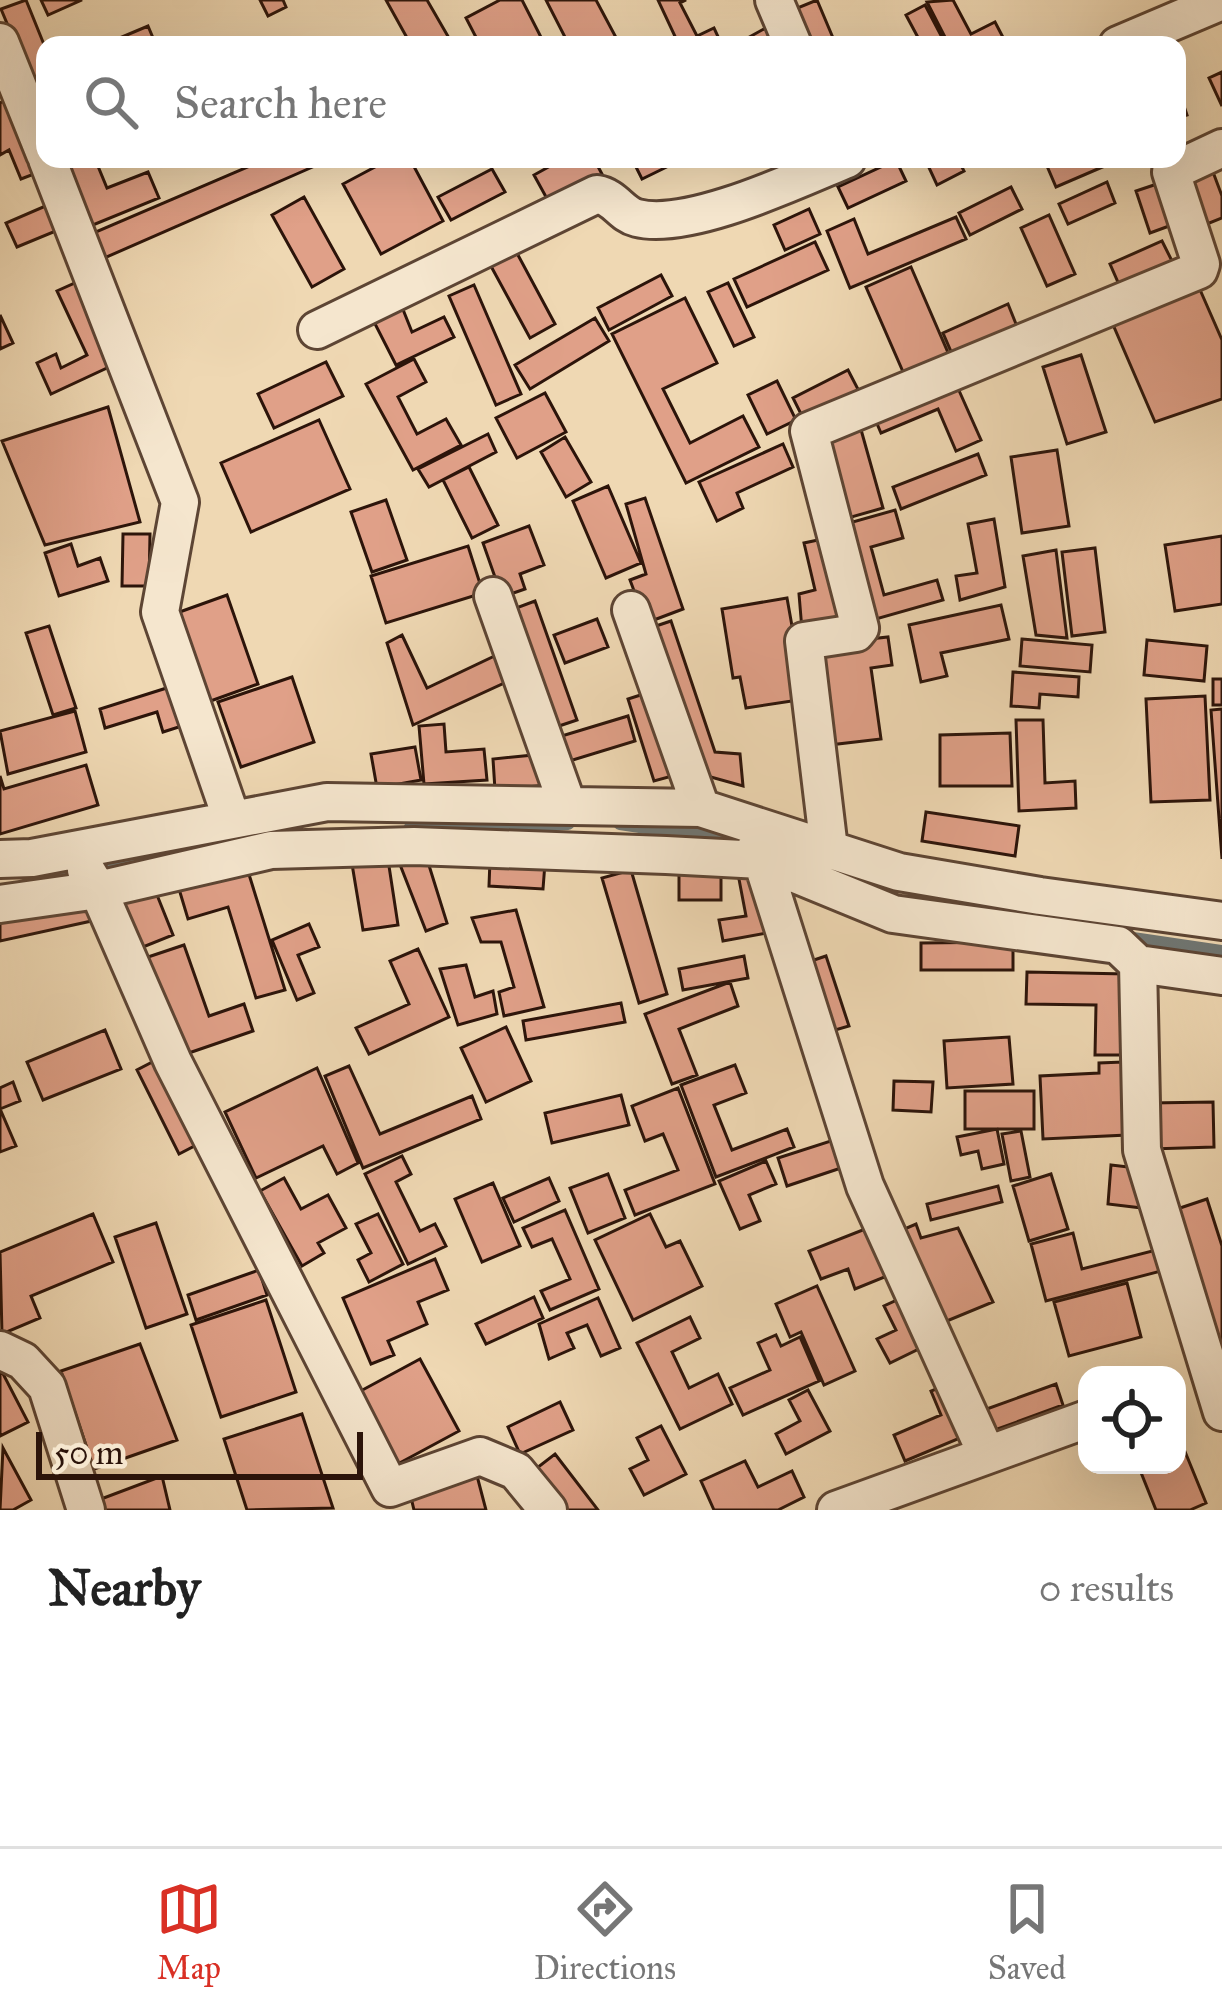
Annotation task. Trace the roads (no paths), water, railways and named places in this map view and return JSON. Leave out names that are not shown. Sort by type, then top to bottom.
[{"type":"street","points":[[774,0],[789,36]]},
{"type":"street","points":[[1140,36],[1222,2]]},
{"type":"street","points":[[0,42],[36,132]]},
{"type":"street","points":[[1186,165],[1222,148]]},
{"type":"street","points":[[50,168],[180,502],[160,612],[232,820]]},
{"type":"street","points":[[317,330],[597,194],[609,196],[632,217],[665,221],[740,202],[823,168]]},
{"type":"street","points":[[829,849],[804,640],[856,633],[860,628],[809,431],[1198,270],[1201,264],[1171,172],[1180,168]]},
{"type":"street","points":[[493,596],[559,804],[568,852]]},
{"type":"street","points":[[631,610],[701,808]]},
{"type":"street","points":[[0,904],[87,868],[232,820],[327,802],[559,804],[701,808],[899,872],[1222,921]]},
{"type":"street","points":[[656,806],[666,855]]},
{"type":"street","points":[[752,824],[865,1186],[987,1455]]},
{"type":"street","points":[[0,859],[32,858],[87,868],[271,850],[414,846],[761,860],[893,914],[1118,945],[1138,964],[1222,976]]},
{"type":"street","points":[[87,868],[173,1062],[390,1487],[480,1456],[516,1471],[548,1510]]},
{"type":"street","points":[[1138,964],[1142,1150],[1202,1377],[1222,1412]]},
{"type":"street","points":[[0,1349],[23,1361],[47,1387],[86,1510]]},
{"type":"street","points":[[836,1510],[1078,1422]]},
{"type":"waterway","points":[[410,829],[568,823]]},
{"type":"waterway","points":[[620,823],[752,843]]},
{"type":"waterway","points":[[43,880],[145,861]]},
{"type":"waterway","points":[[1126,938],[1222,952]]}]
